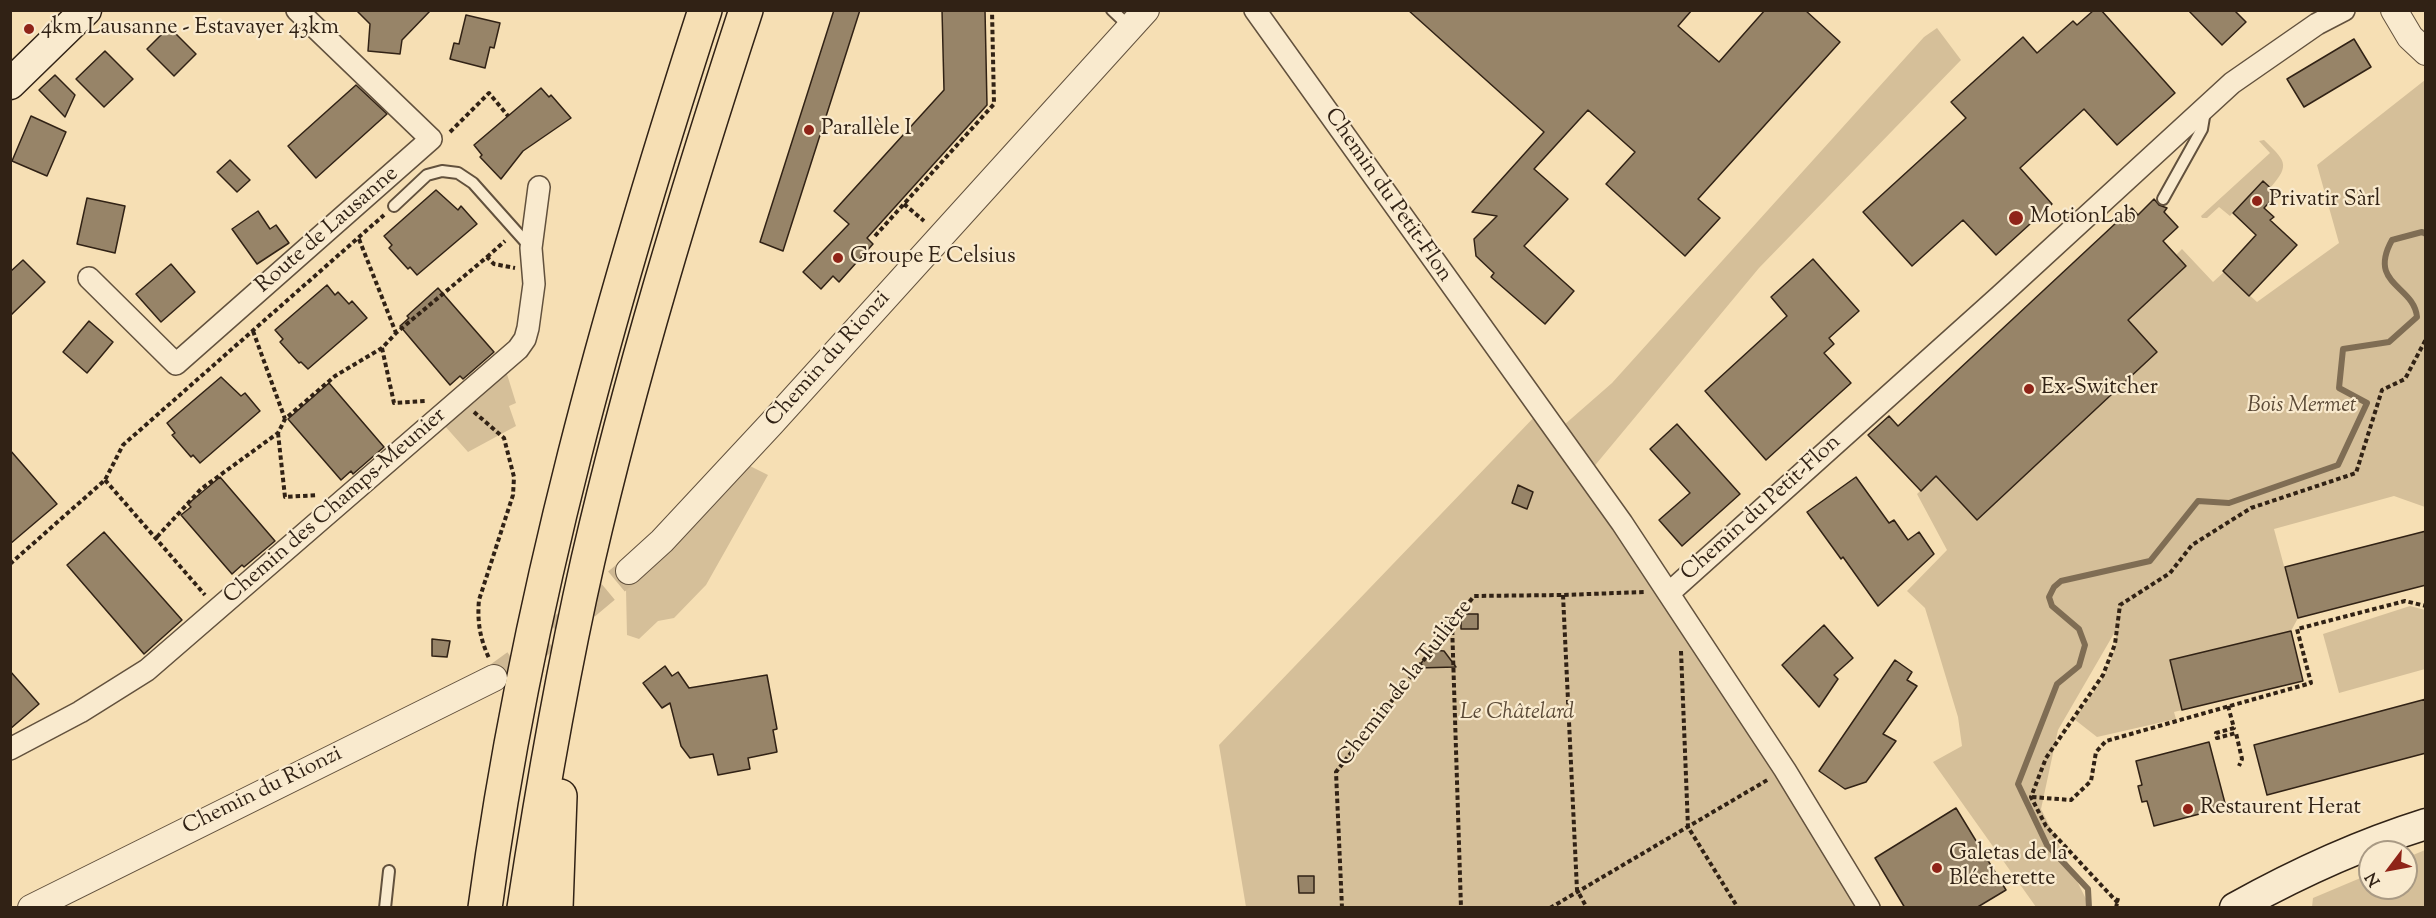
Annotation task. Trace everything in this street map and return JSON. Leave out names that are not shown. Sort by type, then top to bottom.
[{"type":"highway","points":[[485,908],[525,669],[550,552],[625,270],[705,10]]},
{"type":"highway","points":[[524,908],[564,677],[588,561],[632,388],[695,169],[746,10]]},
{"type":"highway","points":[[556,908],[564,677]]},
{"type":"main road","points":[[10,84],[86,10]]},
{"type":"main road","points":[[2235,908],[2317,865],[2386,837],[2426,824]]},
{"type":"street","name":"Route de Lausanne","points":[[89,278],[176,364],[431,139],[297,10]]},
{"type":"street","name":"Chemin du Petit-Flon","points":[[1255,10],[1669,592],[1993,303],[2232,83],[2317,24],[2344,10]]},
{"type":"street","points":[[2394,10],[2410,37],[2426,52]]},
{"type":"street","name":"Chemin du Rionzi","points":[[629,571],[675,527],[771,424],[1129,16]]},
{"type":"street","name":"Chemin des Champs-Meunier","points":[[10,749],[80,712],[147,670],[506,361],[525,339],[534,284],[531,248],[539,187]]},
{"type":"street","points":[[1669,592],[1785,770],[1869,908]]},
{"type":"street","name":"Chemin du Rionzi","points":[[31,908],[493,670]]},
{"type":"lane","points":[[2163,199],[2202,129],[2206,108]]},
{"type":"lane","points":[[394,206],[427,175],[442,171],[458,173],[473,183],[531,248]]},
{"type":"lane","points":[[385,908],[388,871]]},
{"type":"path","points":[[875,236],[994,104],[992,10]]},
{"type":"path","points":[[444,138],[489,93],[508,116]]},
{"type":"path","points":[[904,204],[927,223]]},
{"type":"path","points":[[10,564],[105,480],[123,445],[394,206]]},
{"type":"path","points":[[359,238],[396,333]]},
{"type":"path","points":[[157,537],[201,489],[278,433],[285,419],[335,376],[382,348],[396,333],[503,243]]},
{"type":"path","points":[[487,257],[494,264],[506,268],[523,268]]},
{"type":"path","points":[[253,332],[285,419]]},
{"type":"path","points":[[2118,903],[2046,826],[2031,797],[2046,758],[2103,675],[2115,644],[2120,605],[2170,573],[2192,545],[2251,508],[2356,473],[2382,390],[2405,379],[2426,339]]},
{"type":"path","points":[[382,348],[394,403],[461,400],[504,438],[514,477],[513,495],[479,600],[478,615],[480,632],[493,670]]},
{"type":"path","points":[[278,433],[285,497],[329,494]]},
{"type":"path","points":[[105,480],[213,604]]},
{"type":"path","name":"Chemin de la Tuilière","points":[[1342,908],[1336,771],[1474,596],[1646,591]]},
{"type":"path","points":[[1563,595],[1577,890],[1587,908]]},
{"type":"path","points":[[2031,797],[2071,800],[2091,781],[2096,752],[2106,741],[2311,682],[2297,629],[2309,629],[2405,601],[2426,606]]},
{"type":"path","points":[[1452,622],[1461,908]]},
{"type":"path","points":[[1680,650],[1688,827],[1738,908]]},
{"type":"path","points":[[2228,706],[2234,728],[2216,733],[2217,738],[2236,733],[2242,759],[2239,766]]},
{"type":"path","points":[[1550,908],[1577,890],[1785,770]]},
{"type":"green space","name":"Le Châtelard","points":[[1937,28],[1961,60],[1759,268],[1587,475],[1869,907],[1246,907],[1219,745],[1540,411],[1556,432],[1612,383],[1924,37]]},
{"type":"green space","name":"Bois Mermet","points":[[2425,80],[2425,507],[2394,496],[2274,529],[2298,618],[2291,631],[2171,660],[2182,710],[2174,712],[2176,719],[2097,737],[2074,719],[2097,688],[2109,666],[2116,642],[2116,630],[2058,730],[2041,809],[2090,907],[2036,907],[1933,762],[1962,746],[1958,717],[1925,608],[1907,591],[1947,550],[1917,494],[1936,476],[1977,520],[2157,352],[2128,320],[2186,266],[2176,255],[2182,249],[2213,282],[2224,272],[2257,302],[2339,243],[2317,165]]},
{"type":"green space","points":[[2264,140],[2283,162],[2283,168],[2277,180],[2270,188],[2262,181],[2230,216],[2219,207],[2207,218],[2202,218],[2201,216],[2270,153],[2259,141]]},
{"type":"green space","points":[[506,371],[516,403],[509,406],[516,426],[468,452],[444,425]]},
{"type":"green space","points":[[750,466],[768,475],[706,585],[674,618],[658,621],[639,639],[627,635],[626,590],[702,518]]},
{"type":"green space","points":[[2410,606],[2425,610],[2425,669],[2339,693],[2323,634]]},
{"type":"green space","points":[[2425,850],[2425,907],[2312,907],[2313,898],[2358,879],[2358,900],[2418,900],[2418,853]]},
{"type":"building","points":[[356,10],[431,10],[402,40],[400,54],[368,51],[370,24]]},
{"type":"building","name":"Parallèle I","points":[[834,10],[860,10],[783,251],[760,242]]},
{"type":"building","points":[[942,10],[985,10],[987,105],[867,238],[873,244],[839,282],[833,276],[821,289],[803,272],[849,224],[834,211],[944,90]]},
{"type":"building","points":[[1408,10],[1692,10],[1678,26],[1719,62],[1765,10],[1805,10],[1840,42],[1698,199],[1720,218],[1685,256],[1606,184],[1635,152],[1588,110],[1534,169],[1568,199],[1524,246],[1574,291],[1545,324],[1491,277],[1494,273],[1476,256],[1474,239],[1497,216],[1472,212],[1544,132]]},
{"type":"building","points":[[2094,10],[2101,10],[2175,93],[2117,145],[2084,109],[2020,168],[2052,204],[1996,255],[1963,220],[1912,266],[1863,212],[1966,118],[1951,102],[2023,37],[2037,53],[2073,21],[2077,25]]},
{"type":"building","points":[[2188,10],[2234,10],[2246,22],[2222,45]]},
{"type":"building","points":[[466,15],[500,23],[494,48],[490,47],[485,68],[450,59],[454,43],[459,44]]},
{"type":"building","points":[[169,27],[196,54],[174,76],[147,49]]},
{"type":"building","points":[[2354,39],[2371,67],[2304,107],[2287,79]]},
{"type":"building","points":[[105,51],[133,79],[104,107],[76,79]]},
{"type":"building","points":[[55,75],[75,95],[65,117],[39,90]]},
{"type":"building","points":[[356,85],[387,114],[316,178],[288,146]]},
{"type":"building","points":[[541,88],[549,97],[551,95],[571,118],[523,151],[501,179],[480,157],[482,155],[474,145]]},
{"type":"building","points":[[31,116],[66,132],[47,176],[12,161]]},
{"type":"building","points":[[230,160],[250,180],[237,192],[217,172]]},
{"type":"building","points":[[2263,181],[2277,194],[2264,208],[2274,217],[2270,220],[2297,245],[2249,296],[2223,271],[2256,235],[2233,213]]},
{"type":"building","points":[[436,190],[458,210],[461,206],[477,224],[417,275],[410,267],[408,269],[389,248],[392,245],[384,236]]},
{"type":"building","points":[[87,198],[125,206],[115,253],[77,244]]},
{"type":"building","name":"Ex-Switcher","points":[[2154,199],[2159,205],[2167,208],[2164,212],[2178,227],[2163,241],[2186,266],[2128,320],[2157,352],[1977,520],[1936,476],[1921,491],[1868,435],[1889,416],[1898,426],[2132,208],[2138,215]]},
{"type":"building","points":[[258,211],[270,229],[276,225],[289,243],[257,264],[232,229]]},
{"type":"building","points":[[1813,259],[1859,311],[1829,338],[1834,344],[1824,353],[1851,383],[1766,460],[1705,391],[1787,316],[1771,297]]},
{"type":"building","points":[[23,260],[45,282],[10,316],[10,272]]},
{"type":"building","points":[[171,264],[195,292],[161,322],[136,294]]},
{"type":"building","points":[[327,285],[335,295],[338,292],[349,304],[352,301],[367,318],[308,369],[301,362],[299,363],[280,342],[283,339],[275,330]]},
{"type":"building","points":[[438,288],[494,352],[463,379],[460,376],[450,385],[400,326],[409,318],[407,316]]},
{"type":"building","points":[[89,321],[113,342],[87,373],[63,352]]},
{"type":"building","points":[[221,377],[241,396],[245,393],[260,411],[200,463],[193,455],[191,457],[172,435],[175,433],[167,423]]},
{"type":"building","points":[[329,383],[384,447],[353,474],[351,471],[341,480],[288,419]]},
{"type":"building","points":[[1677,424],[1740,494],[1682,546],[1659,520],[1690,493],[1650,449]]},
{"type":"building","points":[[10,450],[57,504],[10,544]]},
{"type":"building","points":[[220,477],[275,541],[232,574],[181,515],[191,507],[188,504]]},
{"type":"building","points":[[1856,477],[1889,523],[1894,520],[1908,540],[1919,532],[1934,554],[1878,606],[1807,512]]},
{"type":"building","points":[[1518,485],[1533,492],[1527,509],[1512,503]]},
{"type":"building","points":[[2426,531],[2426,585],[2298,618],[2285,567]]},
{"type":"building","points":[[104,532],[182,620],[144,654],[67,565]]},
{"type":"building","points":[[1461,614],[1478,614],[1478,629],[1461,629]]},
{"type":"building","points":[[1824,625],[1853,658],[1834,675],[1838,679],[1819,707],[1782,665]]},
{"type":"building","points":[[2291,631],[2303,681],[2182,710],[2170,660]]},
{"type":"building","points":[[432,639],[450,641],[447,657],[432,656]]},
{"type":"building","points":[[1432,650],[1444,651],[1456,667],[1417,668]]},
{"type":"building","points":[[1895,660],[1912,672],[1907,680],[1917,686],[1883,734],[1896,741],[1866,782],[1845,789],[1819,771]]},
{"type":"building","points":[[665,666],[672,676],[678,672],[689,688],[767,675],[777,729],[773,730],[777,752],[748,758],[750,769],[718,775],[713,754],[690,758],[681,746],[670,703],[662,708],[643,683]]},
{"type":"building","points":[[10,671],[39,704],[10,729]]},
{"type":"building","points":[[2426,699],[2426,753],[2267,795],[2254,745]]},
{"type":"building","points":[[2209,742],[2226,807],[2154,826],[2147,801],[2142,802],[2138,786],[2142,785],[2136,761]]},
{"type":"building","points":[[1956,808],[2006,890],[1976,908],[1905,908],[1875,858]]},
{"type":"building","points":[[1298,876],[1314,876],[1314,893],[1299,893]]},
{"type":"waterway","points":[[2089,908],[2088,889],[2047,845],[2018,784],[2057,684],[2079,666],[2085,645],[2079,629],[2052,606],[2049,597],[2054,587],[2061,581],[2150,561],[2198,501],[2229,503],[2338,465],[2367,403],[2339,388],[2343,349],[2389,342],[2417,317],[2414,306],[2388,276],[2385,267],[2386,255],[2392,240],[2422,232],[2426,234]]},
{"type":"tunnel","points":[[494,678],[545,641],[629,571]]},
{"type":"place","name":"4km Lausanne - Estavayer 43km","points":[[29,29]]},
{"type":"place","name":"Parallèle I","points":[[809,130]]},
{"type":"place","name":"Privatir Sàrl","points":[[2257,201]]},
{"type":"place","name":"MotionLab","points":[[2016,218]]},
{"type":"place","name":"Groupe E Celsius","points":[[838,258]]},
{"type":"place","name":"Ex-Switcher","points":[[2029,389]]},
{"type":"place","name":"Restaurent Herat","points":[[2188,809]]},
{"type":"place","name":"Galetas de la Blécherette","points":[[1937,868]]}]
